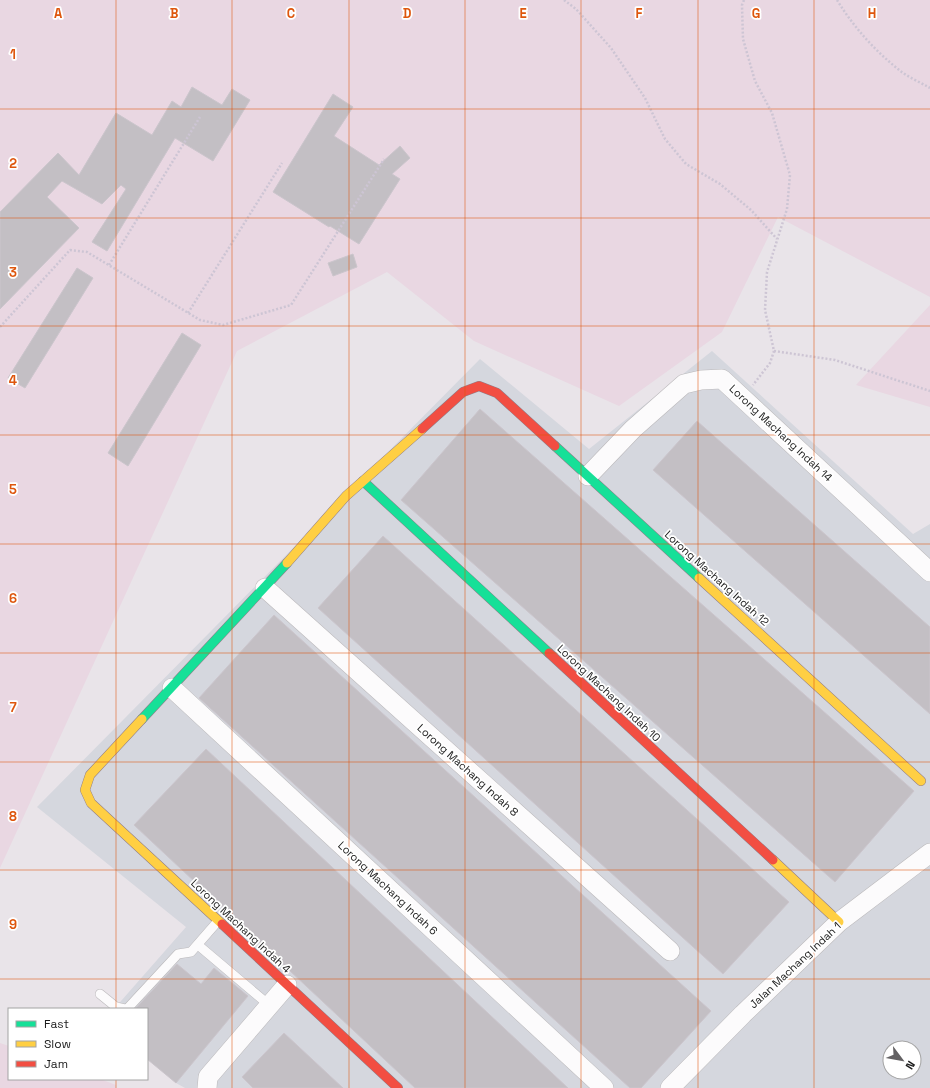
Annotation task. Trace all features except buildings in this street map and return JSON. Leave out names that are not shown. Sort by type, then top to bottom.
[{"type":"street","name":"Lorong Machang Indah 14","points":[[588,476],[633,429],[684,384],[701,380],[722,379],[930,572]]},
{"type":"street","name":"Lorong Machang Indah 12","points":[[363,481],[463,392],[479,386],[497,393],[921,781]]},
{"type":"street","points":[[172,688],[265,588],[346,496],[363,481]]},
{"type":"street","name":"Lorong Machang Indah 10","points":[[363,481],[839,922]]},
{"type":"street","name":"Lorong Machang Indah 8","points":[[265,588],[670,951]]},
{"type":"street","name":"Lorong Machang Indah 4","points":[[172,688],[90,775],[85,790],[91,803],[398,1088]]},
{"type":"street","name":"Lorong Machang Indah 6","points":[[172,688],[604,1088]]},
{"type":"street","name":"Jalan Machang Indah 1","points":[[670,1088],[743,1014],[839,922],[930,853]]},
{"type":"street","points":[[207,1088],[208,1076],[287,985]]},
{"type":"lane","points":[[127,1008],[178,954],[191,952],[218,921]]},
{"type":"lane","points":[[198,945],[269,1005]]},
{"type":"lane","points":[[100,994],[116,1007],[121,1008]]},
{"type":"path","points":[[564,0],[576,10],[611,48],[645,98],[665,139],[686,164],[720,184],[751,210],[778,239]]},
{"type":"path","points":[[741,397],[756,382],[770,364],[774,351],[764,310],[767,272],[787,209],[790,175],[772,113],[755,81],[743,39],[742,5],[744,0]]},
{"type":"path","points":[[837,0],[848,18],[898,70],[930,88]]},
{"type":"path","points":[[109,265],[200,117]]},
{"type":"path","points":[[0,327],[70,250],[87,252],[200,320],[224,325],[291,305],[384,159]]},
{"type":"path","points":[[188,313],[282,163]]},
{"type":"path","points":[[774,351],[835,360],[930,391]]},
{"type":"shaded area","points":[[0,0],[930,0],[930,297],[778,217],[722,332],[619,406],[474,341],[387,272],[237,351],[0,868]]},
{"type":"shaded area","points":[[930,305],[930,407],[856,385]]},
{"type":"shaded area","points":[[712,351],[913,534],[930,524],[930,1088],[185,1088],[176,1083],[148,1012],[148,1008],[115,1008],[186,927],[37,807],[480,359],[589,449]]},
{"type":"shaded area","points":[[0,1043],[8,1046],[8,1080],[103,1080],[116,1085],[116,1088],[0,1088]]},
{"type":"traffic: fast","points":[[555,446],[699,578]]},
{"type":"traffic: fast","points":[[363,481],[549,653]]},
{"type":"traffic: fast","points":[[142,719],[287,563]]},
{"type":"traffic: slow","points":[[287,563],[346,496],[422,429]]},
{"type":"traffic: slow","points":[[699,578],[921,781]]},
{"type":"traffic: slow","points":[[142,719],[90,775],[85,790],[91,803],[222,924]]},
{"type":"traffic: slow","points":[[773,860],[839,922]]},
{"type":"traffic: jam","points":[[422,429],[463,392],[479,386],[497,393],[555,446]]},
{"type":"traffic: jam","points":[[549,653],[773,860]]},
{"type":"traffic: jam","points":[[222,924],[398,1088]]}]
